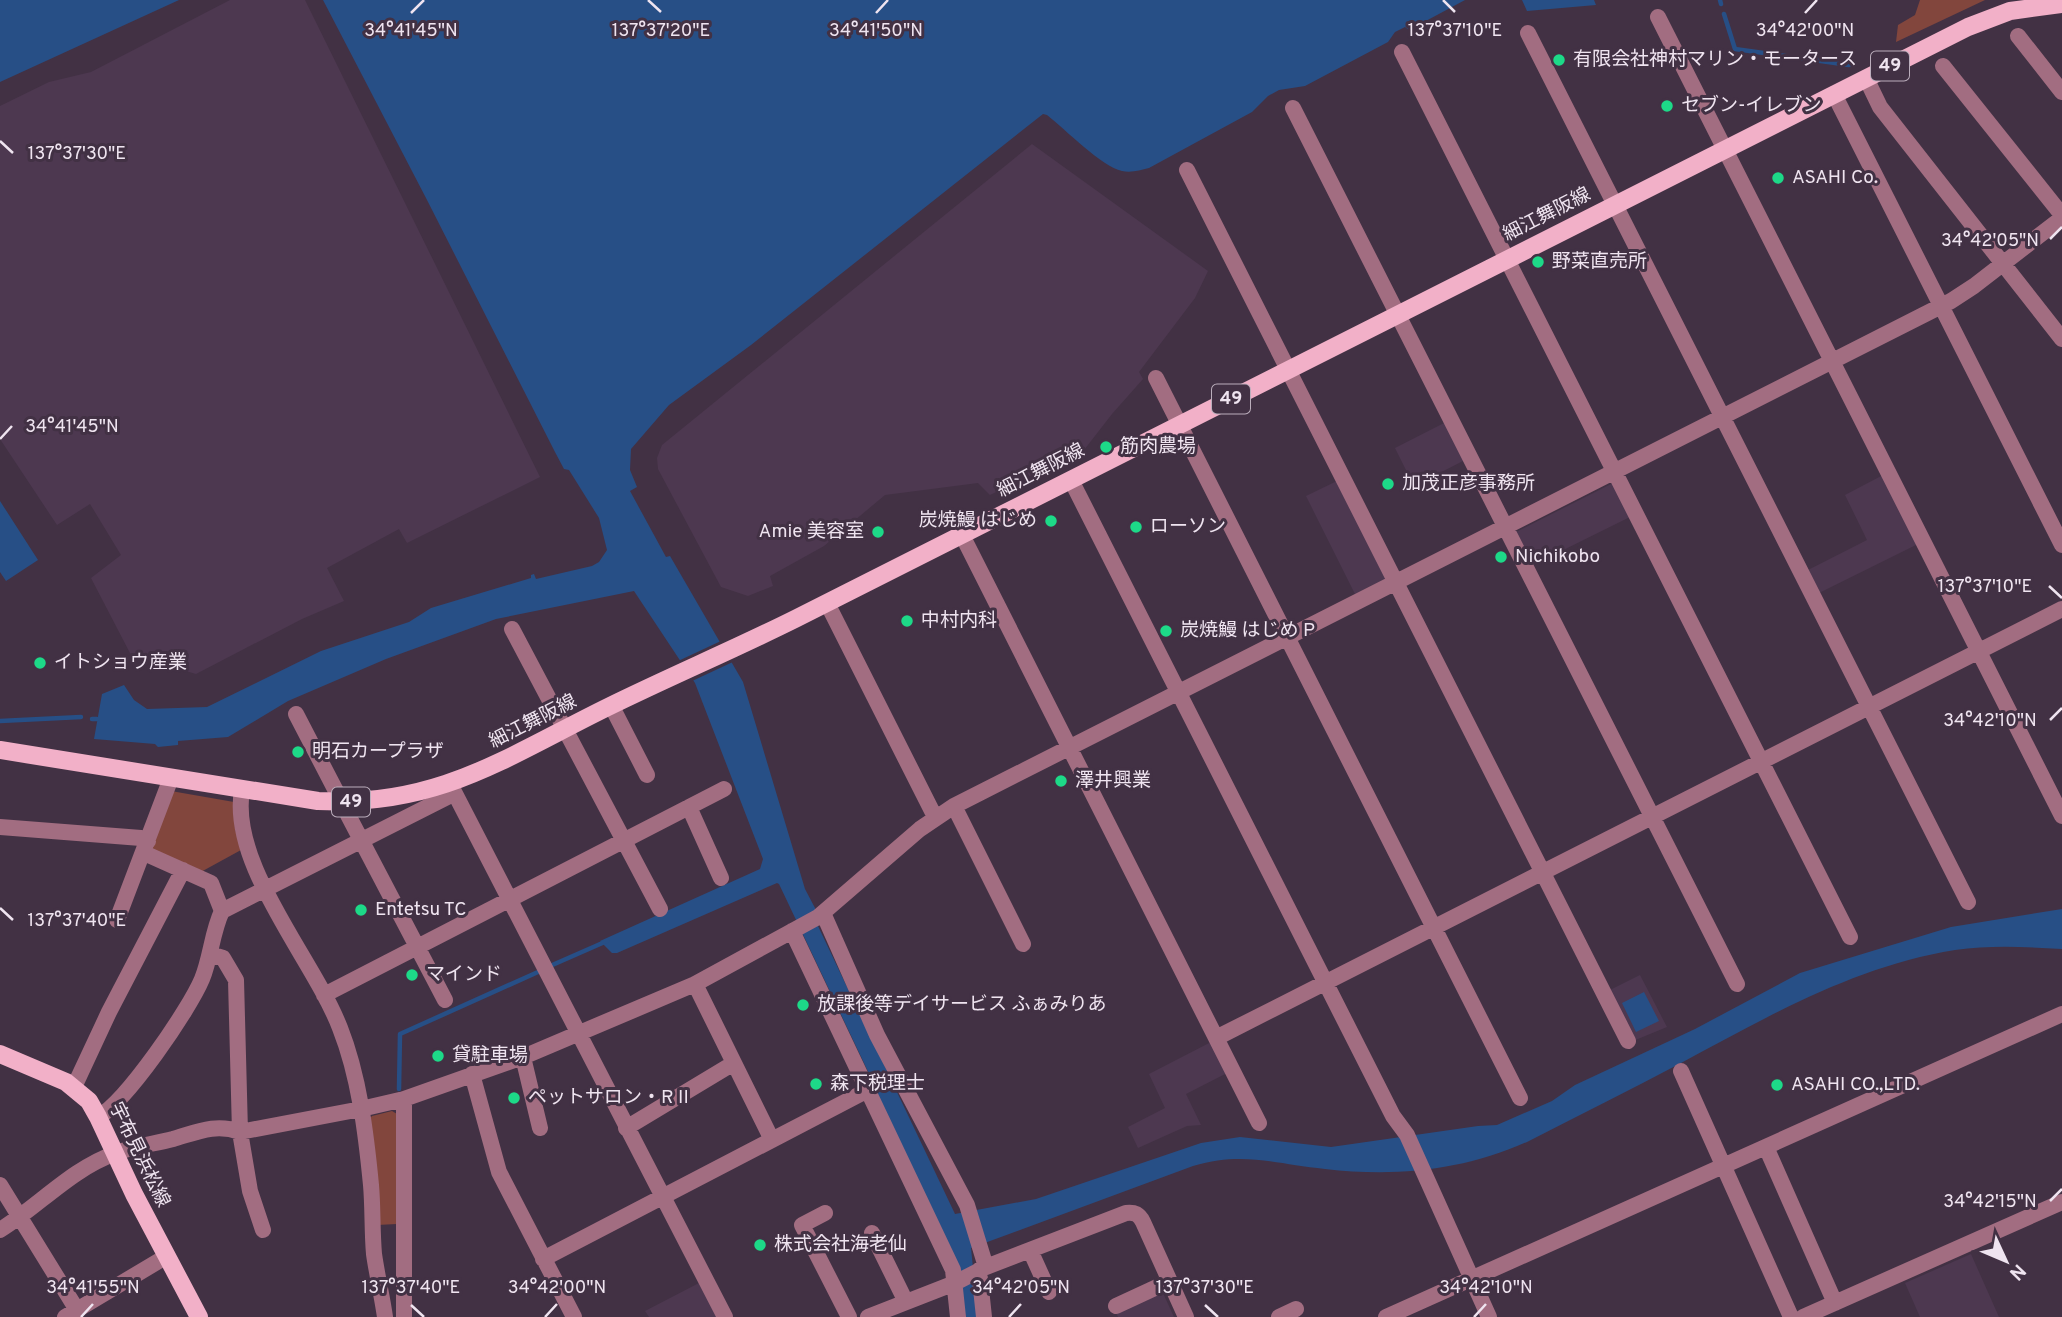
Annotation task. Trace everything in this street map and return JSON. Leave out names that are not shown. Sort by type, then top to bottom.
[{"type":"main road","name":"細江舞阪線","points":[[0,750],[300,799],[342,809],[451,789],[611,705],[827,603],[1989,18],[2025,8],[2062,4]]},
{"type":"main road","name":"宇布見浜松線","points":[[0,1054],[57,1077],[74,1087],[89,1101],[134,1194],[199,1317]]},
{"type":"street","points":[[1658,18],[2062,816]]},
{"type":"street","points":[[1528,33],[1968,902]]},
{"type":"street","points":[[2018,36],[2062,92]]},
{"type":"street","points":[[1402,52],[1850,937]]},
{"type":"street","points":[[0,1230],[66,1180],[115,1153],[211,1128],[229,1128],[240,1132],[404,1098],[523,1057],[695,984],[820,915],[935,817],[954,806],[1288,639],[1963,294],[2062,216],[1943,66]]},
{"type":"street","points":[[1866,78],[1880,107],[2062,340]]},
{"type":"street","points":[[1834,94],[2062,545]]},
{"type":"street","points":[[1293,108],[1737,984]]},
{"type":"street","points":[[1187,170],[1628,1041]]},
{"type":"street","points":[[1156,378],[1520,1098]]},
{"type":"street","points":[[1071,480],[1393,1116],[1407,1135],[1489,1317]]},
{"type":"street","points":[[962,535],[1259,1123]]},
{"type":"street","points":[[827,603],[935,817]]},
{"type":"street","points":[[1216,1038],[2062,609]]},
{"type":"street","points":[[512,629],[660,909]]},
{"type":"street","points":[[611,705],[647,775]]},
{"type":"street","points":[[296,714],[336,791],[342,809],[362,840],[445,1000]]},
{"type":"street","points":[[117,920],[171,778]]},
{"type":"street","points":[[222,911],[362,840],[451,789],[725,1317]]},
{"type":"street","points":[[324,995],[724,789]]},
{"type":"street","points":[[242,790],[240,815],[245,842],[254,867],[324,995],[343,1037],[361,1109],[371,1187],[374,1252],[386,1317]]},
{"type":"street","points":[[954,806],[1023,944]]},
{"type":"street","points":[[689,807],[721,878]]},
{"type":"street","points":[[0,827],[141,838],[146,847],[183,870],[211,883],[222,911],[201,981],[181,1016],[124,1094],[98,1116]]},
{"type":"street","points":[[74,1087],[183,870]]},
{"type":"street","points":[[820,915],[877,1035],[969,1209],[981,1247],[984,1317]]},
{"type":"street","points":[[795,930],[953,1270],[957,1282],[958,1317]]},
{"type":"street","points":[[210,954],[223,958],[236,980],[240,1132],[250,1192],[263,1230]]},
{"type":"street","points":[[695,984],[772,1140]]},
{"type":"street","points":[[1386,1317],[2062,1014]]},
{"type":"street","points":[[523,1057],[540,1128]]},
{"type":"street","points":[[626,1128],[734,1063]]},
{"type":"street","points":[[1681,1071],[1791,1317]]},
{"type":"street","points":[[472,1074],[499,1172],[574,1317]]},
{"type":"street","points":[[543,1259],[868,1090]]},
{"type":"street","points":[[404,1098],[404,1317]]},
{"type":"street","points":[[1766,1147],[1835,1303]]},
{"type":"street","points":[[0,1185],[71,1314],[167,1256]]},
{"type":"street","points":[[1803,1317],[2062,1202]]},
{"type":"street","points":[[825,1213],[802,1225],[849,1317]]},
{"type":"street","points":[[868,1317],[1030,1250],[1133,1213],[1143,1222],[1186,1317]]},
{"type":"street","points":[[872,1233],[906,1302]]},
{"type":"street","points":[[1030,1250],[1049,1292]]},
{"type":"street","points":[[1116,1306],[1170,1281]]},
{"type":"street","points":[[1279,1317],[1296,1309]]},
{"type":"shaded area","points":[[230,0],[305,0],[540,477],[407,543],[399,529],[327,568],[344,601],[302,619],[196,674],[131,655],[91,578],[121,555],[90,504],[57,525],[0,439],[0,106],[49,82],[91,72]]},
{"type":"shaded area","points":[[1920,0],[1985,0],[1896,42],[1898,25],[1915,15]]},
{"type":"shaded area","points":[[1032,144],[1208,271],[1195,298],[1139,372],[1143,379],[1084,450],[990,495],[978,483],[885,495],[824,546],[770,576],[773,586],[748,596],[721,587],[658,469],[657,458],[662,445]]},
{"type":"shaded area","points":[[1446,422],[1465,460],[1414,486],[1395,448]]},
{"type":"shaded area","points":[[1885,474],[1920,543],[1817,594],[1806,571],[1867,540],[1845,495]]},
{"type":"shaded area","points":[[1339,480],[1389,577],[1355,594],[1306,496]]},
{"type":"shaded area","points":[[1615,482],[1632,516],[1531,566],[1514,533]]},
{"type":"shaded area","points":[[171,791],[234,802],[235,829],[241,850],[199,873],[149,851]]},
{"type":"shaded area","points":[[1640,975],[1667,1027],[1633,1041],[1608,991]]},
{"type":"shaded area","points":[[1213,1041],[1229,1072],[1186,1094],[1201,1125],[1187,1126],[1138,1148],[1128,1127],[1165,1108],[1149,1074]]},
{"type":"shaded area","points":[[392,1111],[397,1114],[397,1224],[377,1225],[367,1122],[372,1116]]},
{"type":"shaded area","points":[[1971,1254],[1999,1317],[1920,1317],[1905,1283]]},
{"type":"shaded area","points":[[699,1283],[717,1317],[649,1317],[645,1311]]},
{"type":"shaded area","points":[[1163,1293],[1174,1317],[1118,1317],[1115,1311]]},
{"type":"water","points":[[0,0],[179,0],[0,82]]},
{"type":"water","points":[[323,0],[1465,0],[1409,30],[1405,27],[1395,32],[1388,42],[1305,86],[1279,90],[1268,96],[1252,112],[1149,168],[1129,172],[1104,163],[1043,114],[751,345],[669,405],[631,449],[630,470],[637,487],[630,491],[666,557],[670,556],[743,682],[805,889],[815,908],[818,926],[955,1214],[1036,1199],[1201,1143],[1240,1137],[1331,1147],[1497,1125],[1552,1101],[1575,1085],[1695,1029],[1800,973],[1951,927],[2062,909],[2062,949],[1968,948],[1918,958],[1848,980],[1780,1011],[1529,1141],[1480,1159],[1403,1172],[1325,1169],[1244,1159],[1228,1159],[1193,1166],[971,1248],[978,1317],[964,1317],[871,1084],[873,1082],[779,884],[617,953],[612,953],[600,941],[760,869],[763,859],[695,683],[634,591],[496,619],[386,659],[288,701],[228,737],[178,741],[178,745],[158,747],[155,744],[94,739],[102,694],[124,685],[134,700],[147,709],[207,707],[321,651],[409,622],[431,608],[531,578],[534,574],[536,579],[592,566],[599,562],[607,550],[599,518],[569,470],[564,469]]},
{"type":"water","points":[[1522,0],[1594,0],[1596,5],[1527,11]]},
{"type":"water","points":[[0,501],[38,560],[6,581],[0,572]]},
{"type":"water","points":[[1644,992],[1659,1021],[1636,1032],[1622,1003]]},
{"type":"pier","points":[[723,640],[735,661],[690,682],[676,662]]},
{"type":"waterway","points":[[1720,0],[1721,4]]},
{"type":"waterway","points":[[1724,14],[1735,49],[1849,65]]},
{"type":"waterway","points":[[0,721],[81,717]]},
{"type":"waterway","points":[[92,719],[97,719]]},
{"type":"waterway","points":[[550,966],[607,941]]},
{"type":"waterway","points":[[399,1089],[400,1034],[538,972]]},
{"type":"place","name":"有限会社神村マリン・モータース","points":[[1559,60]]},
{"type":"place","name":"セブン-イレブン","points":[[1667,106]]},
{"type":"place","name":"ASAHI Co.","points":[[1778,178]]},
{"type":"place","name":"野菜直売所","points":[[1538,262]]},
{"type":"place","name":"筋肉農場","points":[[1106,447]]},
{"type":"place","name":"加茂正彦事務所","points":[[1388,484]]},
{"type":"place","name":"炭焼鰻 はじめ","points":[[1051,521]]},
{"type":"place","name":"ローソン","points":[[1136,527]]},
{"type":"place","name":"Amie 美容室","points":[[878,532]]},
{"type":"place","name":"Nichikobo","points":[[1501,557]]},
{"type":"place","name":"中村内科","points":[[907,621]]},
{"type":"place","name":"炭焼鰻 はじめ P","points":[[1166,631]]},
{"type":"place","name":"イトショウ産業","points":[[40,663]]},
{"type":"place","name":"明石カープラザ","points":[[298,752]]},
{"type":"place","name":"澤井興業","points":[[1061,781]]},
{"type":"place","name":"Entetsu TC","points":[[361,910]]},
{"type":"place","name":"マインド","points":[[412,975]]},
{"type":"place","name":"放課後等デイサービス ふぁみりあ","points":[[803,1005]]},
{"type":"place","name":"貸駐車場","points":[[438,1056]]},
{"type":"place","name":"森下税理士","points":[[816,1084]]},
{"type":"place","name":"ASAHI CO.,LTD.","points":[[1777,1085]]},
{"type":"place","name":"ペットサロン・R II","points":[[514,1098]]},
{"type":"place","name":"株式会社海老仙","points":[[760,1245]]}]
